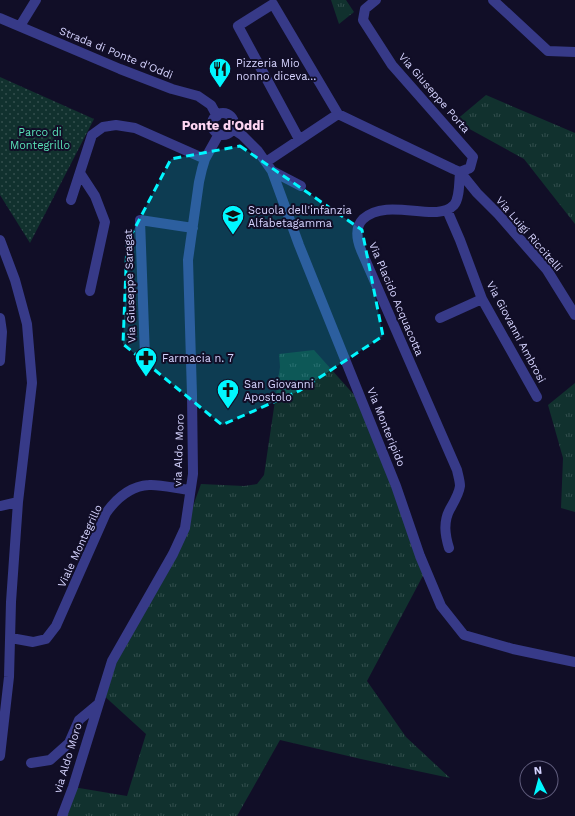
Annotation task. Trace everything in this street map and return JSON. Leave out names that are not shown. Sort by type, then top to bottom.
[{"type":"street","points":[[20,26],[36,0]]},
{"type":"street","name":"Via Giuseppe Porta","points":[[376,0],[364,9],[363,20],[392,65],[473,157],[470,168],[456,171]]},
{"type":"street","points":[[493,0],[548,52],[575,52]]},
{"type":"street","points":[[299,139],[238,26],[273,4],[338,114],[456,171],[455,204],[447,210]]},
{"type":"street","name":"Strada di Ponte d'Oddi","points":[[0,18],[120,69],[172,89],[198,96],[210,105],[217,116]]},
{"type":"street","points":[[225,114],[232,117],[234,125],[233,129],[227,134],[219,134],[216,132],[213,123],[217,116],[225,114]]},
{"type":"street","points":[[266,162],[338,114]]},
{"type":"street","points":[[71,200],[92,135],[103,127],[116,125],[135,128],[206,159]]},
{"type":"street","name":"Via Monteripido","points":[[233,129],[242,135],[258,151],[272,171],[299,245],[396,486],[420,556],[441,606],[464,635],[513,649],[575,662]]},
{"type":"street","name":"via Aldo Moro","points":[[62,816],[73,787],[112,661],[173,554],[185,528],[193,474],[188,260],[199,182],[206,159],[219,134]]},
{"type":"street","points":[[272,171],[301,186]]},
{"type":"street","name":"Via Luigi Riccitelli","points":[[456,171],[498,214],[547,270],[575,315]]},
{"type":"street","points":[[80,173],[95,196],[105,222],[90,291]]},
{"type":"street","name":"Via Placido Acquacotta","points":[[447,210],[439,212],[381,210],[369,213],[361,221],[356,236],[457,470],[460,486],[456,499],[446,518],[446,537],[449,548]]},
{"type":"street","name":"Via Giovanni Ambrosi","points":[[447,210],[482,299],[537,397]]},
{"type":"street","name":"Via Giuseppe Saragat","points":[[145,357],[140,220],[193,228]]},
{"type":"street","points":[[0,240],[15,280],[27,324],[32,383],[18,502],[11,602],[9,677],[0,756]]},
{"type":"street","points":[[440,318],[482,299]]},
{"type":"street","points":[[0,318],[2,332],[0,361]]},
{"type":"street","name":"Viale Montegrillo","points":[[11,638],[33,642],[46,639],[56,626],[106,513],[116,500],[131,490],[149,485],[190,490]]},
{"type":"street","points":[[0,506],[18,502]]},
{"type":"street","points":[[0,683],[9,677]]},
{"type":"street","points":[[30,763],[50,760],[69,743],[79,720],[98,705]]},
{"type":"highlighted area","points":[[240,146],[362,230],[383,336],[299,391],[222,425],[123,344],[127,243],[171,159]]},
{"type":"green space","points":[[331,0],[346,0],[354,12],[339,24]]},
{"type":"green space","name":"Parco di Montegrillo","points":[[0,77],[94,119],[30,243],[0,195]]},
{"type":"green space","points":[[486,95],[575,133],[575,224],[524,159],[455,121]]},
{"type":"green space","points":[[314,350],[364,406],[426,570],[367,681],[406,737],[450,778],[280,740],[237,816],[62,816],[73,787],[127,796],[146,734],[101,693],[185,528],[201,484],[244,486],[257,484],[264,475],[280,367],[279,354]]},
{"type":"green space","points":[[575,383],[575,512],[561,508],[563,458],[548,405]]},
{"type":"place","name":"Pizzeria Mio nonno diceva...","points":[[220,88]]},
{"type":"place","name":"Scuola dell'infanzia Alfabetagamma","points":[[233,236]]},
{"type":"place","name":"Farmacia n. 7","points":[[146,378]]},
{"type":"place","name":"San Giovanni Apostolo","points":[[228,410]]},
{"type":"district","name":"Ponte d'Oddi","points":[[223,125]]}]
